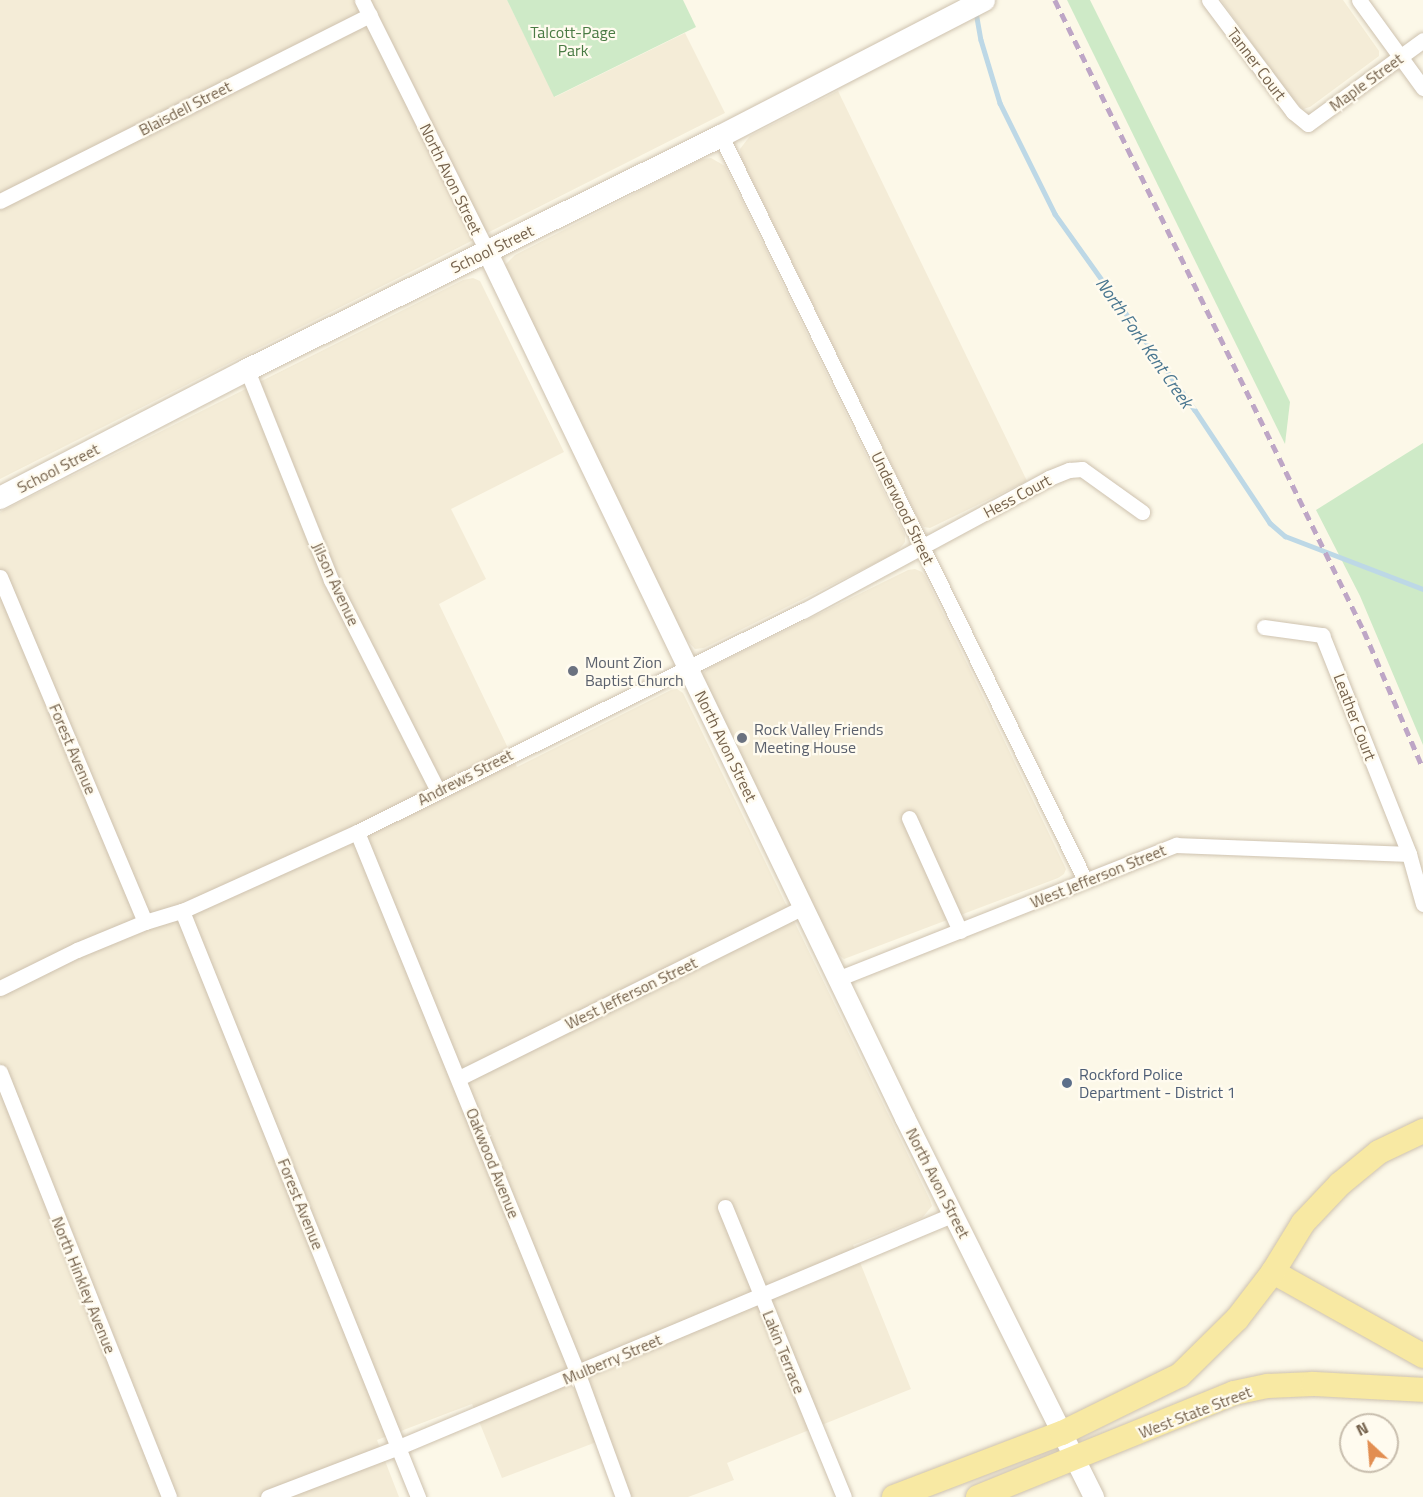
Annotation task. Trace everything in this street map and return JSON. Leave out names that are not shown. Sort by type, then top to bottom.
[{"type":"main road","name":"School Street","points":[[0,498],[247,370],[721,136],[984,0]]},
{"type":"main road","points":[[894,1497],[1062,1433],[1180,1375],[1237,1319],[1274,1272],[1303,1223],[1340,1184],[1379,1152],[1423,1131]]},
{"type":"main road","points":[[1274,1272],[1423,1356]]},
{"type":"main road","name":"West State Street","points":[[978,1497],[1234,1393],[1268,1386],[1313,1384],[1423,1390]]},
{"type":"street","name":"North Avon Street","points":[[362,0],[487,251],[837,979],[1094,1497]]},
{"type":"street","name":"Tanner Court","points":[[1209,0],[1293,112],[1308,124]]},
{"type":"street","points":[[1359,0],[1423,88]]},
{"type":"street","name":"Blaisdell Street","points":[[0,201],[370,15]]},
{"type":"street","name":"Maple Street","points":[[1308,124],[1423,40]]},
{"type":"street","name":"Underwood Street","points":[[721,136],[1085,880]]},
{"type":"street","name":"Jilson Avenue","points":[[247,370],[331,580],[438,791]]},
{"type":"street","name":"Hess Court","points":[[922,548],[1049,478],[1068,470],[1082,470],[1142,512]]},
{"type":"street","name":"Andrews Street","points":[[0,988],[77,951],[146,922],[182,911],[357,832],[802,611],[922,548]]},
{"type":"street","name":"Forest Avenue","points":[[0,577],[146,922]]},
{"type":"street","name":"Leather Court","points":[[1264,627],[1322,635],[1409,854]]},
{"type":"street","points":[[909,818],[960,931]]},
{"type":"street","name":"Oakwood Avenue","points":[[357,832],[578,1374],[623,1497]]},
{"type":"street","name":"West Jefferson Street","points":[[837,979],[1176,845],[1409,854]]},
{"type":"street","points":[[1409,854],[1423,904]]},
{"type":"street","name":"West Jefferson Street","points":[[459,1078],[804,908]]},
{"type":"street","name":"Forest Avenue","points":[[182,911],[418,1497]]},
{"type":"street","name":"North Hinkley Avenue","points":[[0,1072],[169,1497]]},
{"type":"street","name":"Lakin Terrace","points":[[725,1207],[844,1497]]},
{"type":"street","name":"Mulberry Street","points":[[268,1497],[399,1448],[954,1214]]},
{"type":"shaded area","points":[[0,0],[507,0],[555,97],[685,33],[725,113],[0,479]]},
{"type":"shaded area","points":[[1221,0],[1343,0],[1379,51],[1379,56],[1310,107],[1303,109],[1291,98]]},
{"type":"shaded area","points":[[838,91],[1027,481],[930,528],[920,523],[741,158],[740,149],[750,136]]},
{"type":"shaded area","points":[[711,158],[725,166],[905,535],[905,542],[896,553],[704,648],[695,649],[684,637],[505,273],[504,266],[515,255],[702,159]]},
{"type":"shaded area","points":[[473,278],[480,281],[564,452],[451,509],[486,579],[439,604],[517,767],[671,690],[677,689],[683,693],[932,1206],[922,1218],[853,1245],[911,1389],[727,1463],[734,1480],[688,1497],[631,1497],[607,1438],[502,1478],[472,1404],[377,1440],[399,1497],[0,1497],[0,512],[463,280]]},
{"type":"shaded area","points":[[915,569],[922,572],[926,578],[1066,869],[1064,874],[1058,878],[844,959],[835,952],[703,679],[703,674],[707,669],[908,570]]},
{"type":"green space","name":"Talcott-Page Park","points":[[507,0],[683,0],[696,27],[554,97]]},
{"type":"green space","points":[[1067,0],[1090,0],[1290,402],[1285,444]]},
{"type":"green space","points":[[1423,443],[1423,745],[1360,596],[1316,510]]},
{"type":"waterway","name":"North Fork Kent Creek","points":[[976,12],[981,40],[1000,103],[1055,214],[1195,410],[1270,523],[1285,536],[1423,589]]},
{"type":"railway","points":[[1055,0],[1364,631],[1423,768]]},
{"type":"place","name":"Mount Zion Baptist Church","points":[[573,671]]},
{"type":"place","name":"Rock Valley Friends Meeting House","points":[[742,738]]},
{"type":"place","name":"Rockford Police Department - District 1","points":[[1067,1083]]}]
